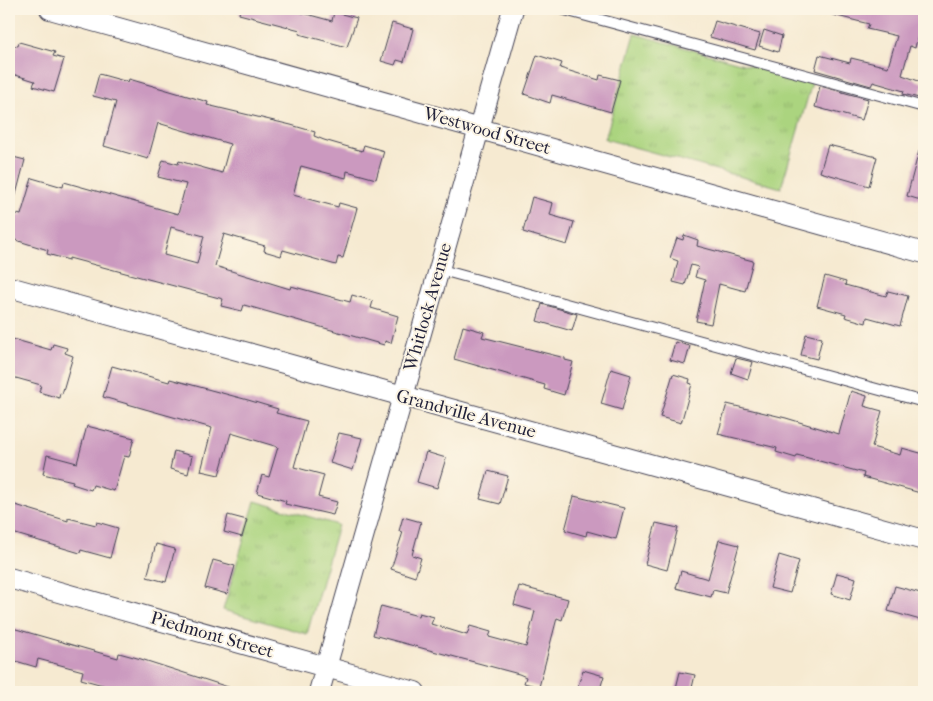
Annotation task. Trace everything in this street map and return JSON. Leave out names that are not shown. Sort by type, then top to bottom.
[{"type":"street","name":"Westwood Street","points":[[50,9],[924,254]]},
{"type":"street","name":"Whitlock Avenue","points":[[319,692],[513,9]]},
{"type":"street","name":"Grandville Avenue","points":[[9,287],[924,540]]},
{"type":"street","name":"Piedmont Street","points":[[9,578],[415,692]]},
{"type":"lane","points":[[561,9],[924,107]]},
{"type":"lane","points":[[438,269],[924,402]]},
{"type":"green space","points":[[635,34],[812,83],[781,188],[605,139]]},
{"type":"green space","points":[[255,501],[338,525],[307,634],[223,610]]},
{"type":"building","points":[[240,9],[288,9],[332,21],[334,12],[357,18],[347,47],[299,34],[300,30],[239,14]]},
{"type":"building","points":[[830,9],[924,9],[915,48],[910,46],[902,75],[924,83],[919,98],[903,94],[904,91],[873,82],[871,86],[815,70],[819,55],[850,63],[851,58],[888,67],[897,36],[867,29],[869,24],[829,14]]},
{"type":"building","points":[[715,21],[760,34],[755,50],[710,37]]},
{"type":"building","points":[[392,23],[413,29],[404,62],[397,60],[395,65],[381,61]]},
{"type":"building","points":[[764,30],[782,36],[778,52],[759,46]]},
{"type":"building","points":[[19,42],[55,52],[53,56],[64,59],[54,92],[33,86],[35,81],[9,73],[12,45],[18,46]]},
{"type":"building","points":[[537,55],[562,63],[560,68],[599,80],[600,75],[620,80],[611,112],[552,95],[550,103],[524,94]]},
{"type":"building","points":[[99,74],[128,82],[129,79],[208,102],[207,105],[315,132],[314,136],[362,151],[364,145],[384,151],[376,179],[347,171],[346,178],[301,166],[293,195],[338,207],[339,203],[357,208],[343,258],[338,257],[336,265],[283,250],[281,256],[264,251],[265,246],[224,234],[215,266],[290,289],[291,286],[350,302],[352,295],[373,301],[371,308],[398,316],[391,343],[385,341],[384,345],[244,305],[242,311],[221,306],[223,299],[69,258],[69,260],[47,254],[48,250],[9,238],[9,212],[21,215],[32,178],[63,187],[64,182],[178,214],[186,184],[158,177],[163,160],[178,164],[179,161],[222,173],[230,144],[158,123],[148,159],[104,146],[116,102],[93,96]],"holes":[[[171,227],[204,236],[197,264],[164,255]]]},
{"type":"building","points":[[820,86],[868,99],[862,120],[815,107]]},
{"type":"building","points":[[828,145],[877,157],[869,186],[820,172]]},
{"type":"building","points":[[919,151],[924,152],[924,201],[907,196]]},
{"type":"building","points":[[9,156],[25,160],[14,202],[9,202]]},
{"type":"building","points":[[532,197],[553,203],[550,215],[574,222],[567,245],[523,232]]},
{"type":"building","points":[[684,235],[698,240],[697,246],[753,261],[745,291],[719,284],[711,324],[696,321],[705,280],[695,277],[698,267],[691,265],[685,285],[673,282],[678,261],[670,258],[677,238],[683,240]]},
{"type":"building","points":[[825,276],[846,282],[845,285],[886,296],[888,291],[908,296],[900,326],[867,317],[866,323],[845,317],[846,314],[817,306]]},
{"type":"building","points":[[542,304],[577,314],[572,331],[537,321]]},
{"type":"building","points":[[463,326],[484,332],[482,337],[565,358],[565,360],[573,362],[564,395],[544,389],[545,385],[454,359]]},
{"type":"building","points":[[806,334],[822,338],[817,359],[801,355]]},
{"type":"building","points":[[9,338],[51,350],[53,344],[67,348],[65,353],[73,356],[62,394],[60,393],[59,398],[39,392],[41,385],[9,376]]},
{"type":"building","points":[[675,342],[690,346],[685,364],[670,360]]},
{"type":"building","points":[[736,358],[753,362],[748,379],[731,373]]},
{"type":"building","points":[[112,366],[169,382],[170,379],[248,400],[278,409],[276,413],[307,421],[294,467],[324,475],[318,497],[337,502],[333,515],[285,504],[286,501],[257,493],[262,475],[269,477],[278,447],[231,433],[219,475],[201,471],[212,428],[103,397]]},
{"type":"building","points":[[611,369],[631,375],[622,410],[601,404]]},
{"type":"building","points":[[673,374],[690,379],[689,383],[692,384],[681,423],[660,417]]},
{"type":"building","points":[[851,391],[867,396],[864,406],[882,411],[872,447],[900,455],[902,448],[924,454],[924,494],[863,477],[864,473],[797,455],[796,458],[776,452],[777,448],[718,434],[727,404],[786,418],[839,434]]},
{"type":"building","points":[[87,426],[134,438],[129,457],[124,456],[114,491],[93,485],[91,490],[72,484],[73,481],[43,474],[47,455],[77,463]]},
{"type":"building","points":[[339,433],[362,438],[353,470],[330,463]]},
{"type":"building","points":[[174,451],[192,456],[188,474],[170,469]]},
{"type":"building","points":[[426,452],[446,458],[437,488],[417,482]]},
{"type":"building","points":[[488,471],[508,476],[500,504],[480,499]]},
{"type":"building","points":[[574,496],[624,508],[616,539],[587,531],[586,536],[565,530]]},
{"type":"building","points":[[9,503],[68,521],[68,518],[96,525],[97,522],[118,528],[110,558],[81,550],[80,553],[9,532]]},
{"type":"building","points":[[228,515],[247,520],[242,537],[224,532]]},
{"type":"building","points":[[403,517],[421,522],[412,555],[421,558],[415,577],[391,569],[403,532],[399,531]]},
{"type":"building","points":[[656,523],[678,528],[667,570],[645,564]]},
{"type":"building","points":[[719,540],[739,545],[726,593],[713,590],[711,597],[676,588],[681,571],[708,579]]},
{"type":"building","points":[[156,544],[175,549],[166,582],[147,577]]},
{"type":"building","points":[[779,555],[799,561],[790,593],[770,588]]},
{"type":"building","points":[[213,560],[235,566],[227,594],[205,588]]},
{"type":"building","points":[[837,573],[856,578],[850,600],[831,594]]},
{"type":"building","points":[[519,586],[568,599],[562,620],[557,618],[539,687],[524,683],[526,677],[519,674],[373,635],[381,606],[418,616],[419,613],[434,617],[431,624],[467,635],[470,626],[491,632],[489,637],[526,647],[535,611],[514,605]]},
{"type":"building","points":[[895,586],[924,594],[924,621],[888,611]]},
{"type":"building","points":[[9,627],[118,658],[119,653],[141,659],[231,688],[230,692],[118,692],[109,690],[110,687],[81,679],[83,671],[38,659],[36,667],[9,659]]},
{"type":"building","points":[[583,670],[604,676],[599,692],[576,692]]},
{"type":"building","points":[[680,672],[695,675],[691,692],[675,692]]}]
